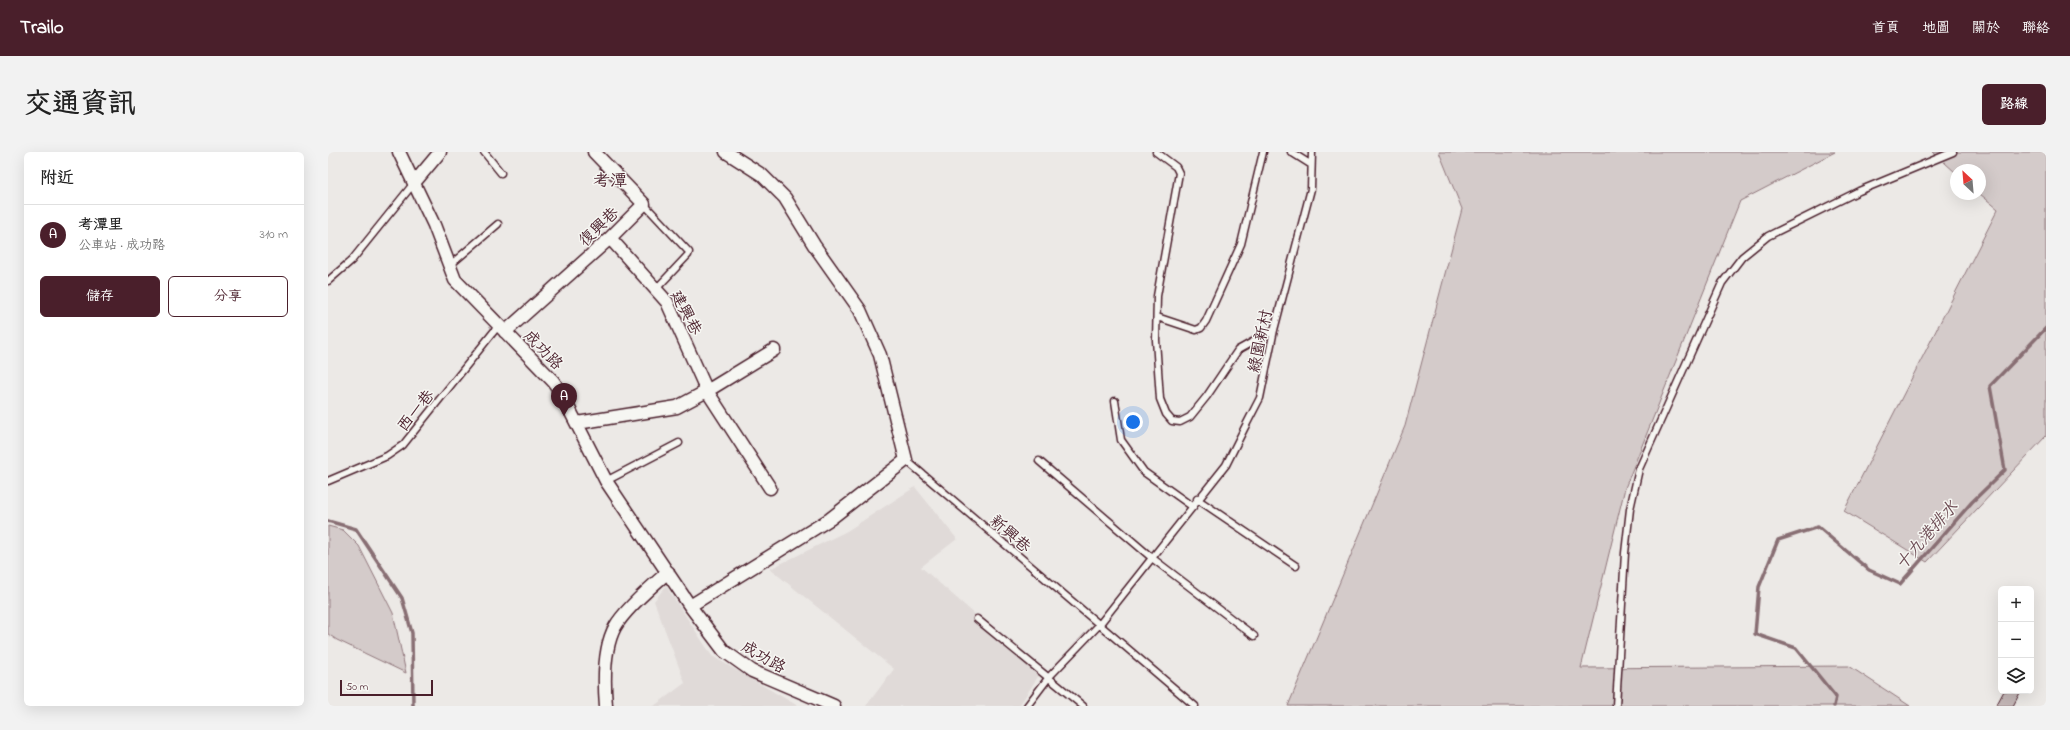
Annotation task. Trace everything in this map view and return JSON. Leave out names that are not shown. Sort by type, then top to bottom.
[{"type":"street","name":"成功路","points":[[399,152],[434,225],[455,280],[553,381],[577,423],[606,481],[690,606],[724,651],[752,671],[834,706]]},
{"type":"street","points":[[414,183],[440,152]]},
{"type":"street","points":[[594,152],[644,204]]},
{"type":"street","points":[[690,606],[830,519],[906,460],[880,355],[860,310],[814,245],[785,198],[762,175],[726,152]]},
{"type":"street","name":"復興巷","points":[[502,328],[610,238],[644,204]]},
{"type":"street","name":"建興巷","points":[[610,238],[656,289],[670,308],[707,392],[770,488]]},
{"type":"street","points":[[577,423],[677,407],[707,392],[774,350]]},
{"type":"street","points":[[606,706],[607,650],[615,627],[639,598],[668,572]]},
{"type":"lane","points":[[484,152],[501,173]]},
{"type":"lane","points":[[1156,152],[1176,167],[1179,173],[1157,296],[1160,399],[1169,418],[1172,421],[1180,422],[1190,417],[1207,396],[1238,350],[1274,330]]},
{"type":"lane","points":[[1157,316],[1196,330],[1201,328],[1206,321],[1241,244],[1263,152]]},
{"type":"lane","points":[[1291,152],[1310,164]]},
{"type":"lane","name":"綠園新村","points":[[1152,558],[1226,464],[1260,398],[1274,330],[1311,189],[1310,164],[1312,152]]},
{"type":"lane","points":[[1616,706],[1625,553],[1630,508],[1639,469],[1722,283],[1742,257],[1768,236],[1859,191],[1953,152]]},
{"type":"lane","points":[[328,281],[352,260],[414,183]]},
{"type":"lane","points":[[644,204],[689,252],[688,255],[656,289]]},
{"type":"lane","points":[[449,266],[498,224]]},
{"type":"lane","name":"西一巷","points":[[328,481],[387,456],[404,445],[502,328]]},
{"type":"lane","points":[[1115,400],[1122,440],[1144,472],[1193,507]]},
{"type":"lane","points":[[606,481],[679,443]]},
{"type":"lane","name":"新興巷","points":[[906,460],[1195,706]]},
{"type":"lane","points":[[1039,461],[1152,558],[1254,636]]},
{"type":"lane","points":[[1197,499],[1296,566]]},
{"type":"lane","points":[[1026,706],[1048,678],[1099,625],[1152,558]]},
{"type":"lane","points":[[977,619],[1083,706]]},
{"type":"shaded area","points":[[1439,152],[1835,152],[1740,201],[1625,488],[1581,668],[1849,666],[1910,706],[1288,706],[1405,426],[1462,209]]},
{"type":"shaded area","points":[[1933,152],[2046,152],[2046,436],[1927,562],[1844,511],[1998,209],[1986,199],[1986,164],[1950,164],[1950,168]]},
{"type":"shaded area","points":[[915,487],[957,539],[921,567],[1041,672],[1019,706],[866,706],[894,669],[770,569],[847,531]]},
{"type":"shaded area","points":[[328,526],[343,530],[359,546],[393,613],[406,673],[337,640],[328,634]]},
{"type":"shaded area","points":[[666,586],[712,656],[798,706],[654,706],[685,683],[654,601]]},
{"type":"building","points":[[2002,694],[2019,694],[2013,706],[1996,706]]},
{"type":"waterway","name":"十九港排水","points":[[1834,706],[1836,697],[1796,648],[1755,634],[1759,587],[1778,540],[1818,527],[1869,570],[1900,584],[1972,502],[2005,470],[1990,386],[2046,328]]},
{"type":"waterway","points":[[328,521],[356,529],[402,598],[412,633],[413,706]]},
{"type":"place","name":"考潭里","points":[[564,416]]},
{"type":"district","name":"考潭","points":[[610,180]]}]
